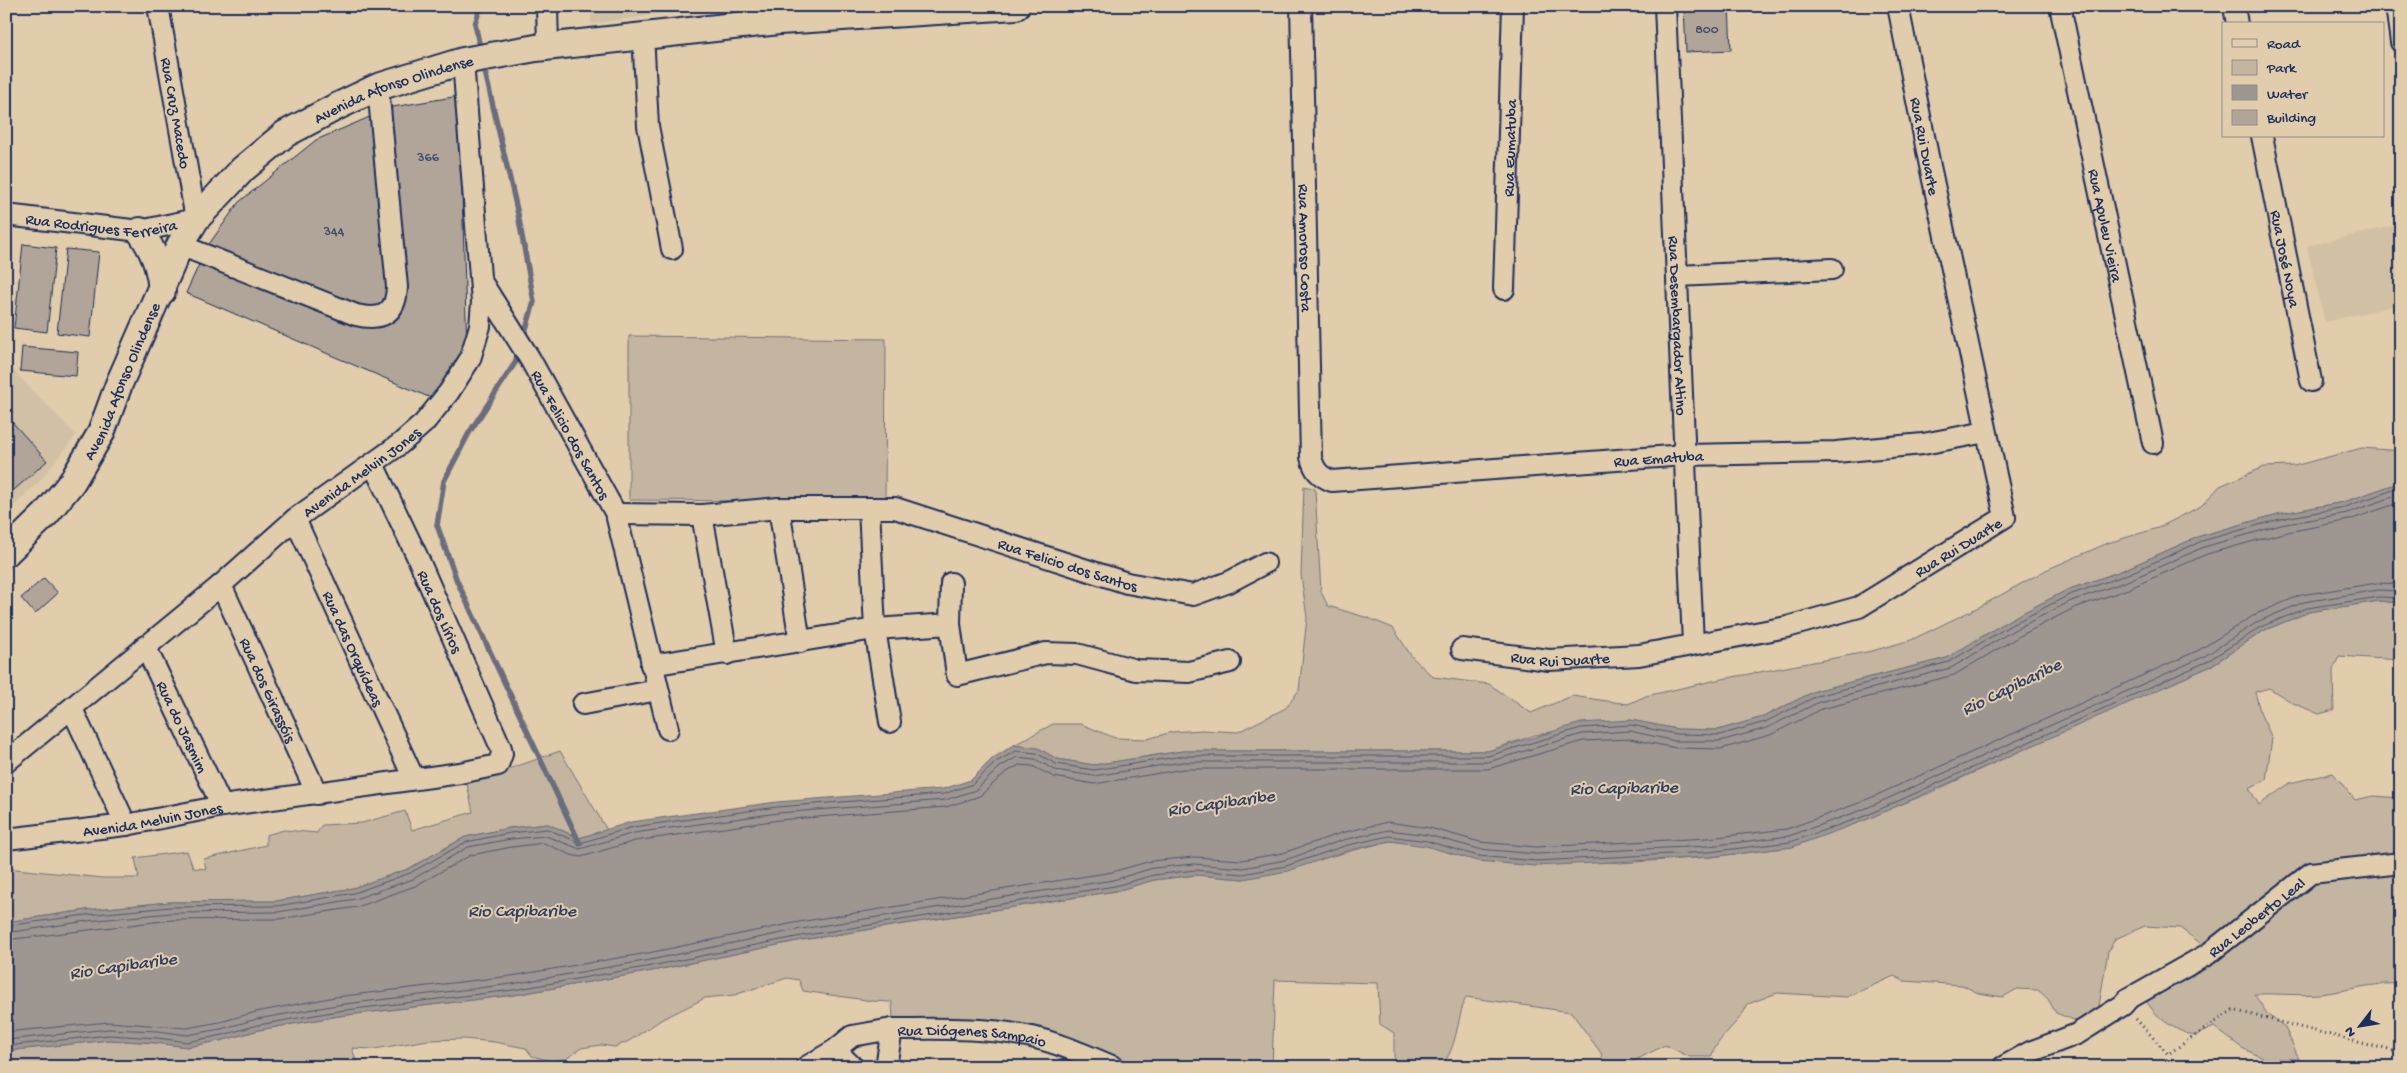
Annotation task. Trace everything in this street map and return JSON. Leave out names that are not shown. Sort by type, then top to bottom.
[{"type":"main road","name":"Avenida Afonso Olindense","points":[[6,553],[51,507],[72,482],[96,441],[162,291],[180,245],[196,219],[243,169],[285,134],[336,106],[378,87],[476,59],[548,46],[643,34],[895,10],[1016,6]]},
{"type":"main road","points":[[140,231],[155,256],[160,270],[162,291]]},
{"type":"street","name":"Rua Cruz Macedo","points":[[158,6],[196,219]]},
{"type":"street","points":[[547,6],[548,46]]},
{"type":"street","name":"Rua Amoroso Costa","points":[[1302,6],[1311,457],[1318,473],[1332,481]]},
{"type":"street","name":"Rua Eumatuba","points":[[1504,289],[1513,6]]},
{"type":"street","name":"Rua Desembargador Altino","points":[[1665,6],[1693,644]]},
{"type":"street","name":"Rua Rui Duarte","points":[[1462,649],[1549,660],[1639,655],[1787,627],[1858,607],[2005,517],[1898,6]]},
{"type":"street","name":"Rua Apuleu Vieira","points":[[2060,6],[2153,443]]},
{"type":"street","points":[[2234,6],[2237,22]]},
{"type":"street","points":[[2396,6],[2401,42]]},
{"type":"street","points":[[643,34],[648,126],[672,249]]},
{"type":"street","name":"Avenida Melvin Jones","points":[[6,762],[221,585],[295,519],[400,444],[424,422],[449,392],[470,360],[480,326],[481,281],[476,59]]},
{"type":"street","points":[[180,245],[356,315],[371,319],[382,316],[391,309],[396,300],[397,287],[378,87]]},
{"type":"street","name":"Rua José Noya","points":[[2262,138],[2311,382]]},
{"type":"street","name":"Rua Rodrigues Ferreira","points":[[6,215],[140,231],[196,219]]},
{"type":"street","points":[[1677,276],[1832,269]]},
{"type":"street","name":"Rua Felicio dos Santos","points":[[481,281],[530,359],[616,514],[702,515],[779,508],[895,508],[922,515],[1056,562],[1127,582],[1193,595],[1229,582],[1265,563]]},
{"type":"street","name":"Rua Ematuba","points":[[1332,481],[1684,455],[1836,452],[1923,444],[1986,432]]},
{"type":"street","name":"Rua dos Lírios","points":[[373,464],[417,556],[501,748],[501,760]]},
{"type":"street","points":[[779,508],[800,642]]},
{"type":"street","points":[[869,508],[875,629],[890,722]]},
{"type":"street","points":[[616,514],[668,729]]},
{"type":"street","points":[[702,515],[727,654]]},
{"type":"street","name":"Rua das Orquídeas","points":[[295,519],[414,779]]},
{"type":"street","points":[[950,583],[950,624],[957,675],[1046,653],[1077,654],[1136,670],[1188,672],[1230,662]]},
{"type":"street","name":"Rua dos Girassóis","points":[[221,585],[317,794]]},
{"type":"street","points":[[651,665],[875,629],[950,624]]},
{"type":"street","name":"Rua do Jasmim","points":[[145,646],[222,806]]},
{"type":"street","points":[[583,704],[658,690]]},
{"type":"street","points":[[72,709],[126,825]]},
{"type":"street","name":"Avenida Melvin Jones","points":[[6,839],[126,825],[222,806],[317,794],[493,767],[501,760]]},
{"type":"street","name":"Rua Leoberto Leal","points":[[2123,1005],[2128,999],[2208,954],[2311,873],[2401,863]]},
{"type":"street","points":[[2003,1067],[2034,1059],[2123,1005]]},
{"type":"street","points":[[806,1067],[835,1050],[852,1036],[892,1029]]},
{"type":"street","name":"Rua Diógenes Sampaio","points":[[886,1067],[892,1029],[975,1029],[1028,1036],[1081,1053],[1114,1067]]},
{"type":"street","points":[[835,1050],[853,1067]]},
{"type":"path","points":[[2123,1005],[2168,1054],[2233,1010],[2401,1052]]},
{"type":"shaded area","points":[[591,6],[713,6],[591,24]]},
{"type":"shaded area","points":[[2401,224],[2401,304],[2325,322],[2307,246]]},
{"type":"shaded area","points":[[6,363],[76,435],[38,483],[6,513]]},
{"type":"green space","points":[[629,336],[886,339],[885,502],[629,500]]},
{"type":"green space","points":[[2362,448],[2401,451],[2401,482],[2344,502],[2278,514],[2200,536],[2121,571],[2067,590],[2009,620],[1947,658],[1815,691],[1763,717],[1718,730],[1677,729],[1631,720],[1535,735],[1488,751],[1182,751],[1094,765],[1057,759],[1038,748],[1014,745],[1053,724],[1081,724],[1115,738],[1147,739],[1172,732],[1202,730],[1238,732],[1286,708],[1299,690],[1307,618],[1301,575],[1304,486],[1315,489],[1321,592],[1328,606],[1393,628],[1412,657],[1433,677],[1489,684],[1531,713],[1572,696],[1628,704],[1646,696],[1717,680],[1872,651],[1911,640],[1981,606],[2046,570],[2108,543],[2158,528],[2201,506],[2220,486],[2264,467],[2294,466]]},
{"type":"green space","points":[[2379,601],[2401,603],[2401,660],[2339,656],[2333,670],[2334,710],[2319,714],[2293,703],[2269,688],[2255,692],[2261,715],[2272,738],[2266,780],[2249,788],[2259,805],[2290,783],[2333,773],[2355,800],[2373,796],[2401,798],[2401,984],[2370,985],[2320,994],[2254,994],[2268,1015],[2285,1027],[2299,1059],[2263,1058],[2242,1048],[2214,1027],[2194,1036],[2179,1030],[2159,1017],[2145,998],[2204,946],[2180,928],[2145,926],[2115,939],[2108,951],[2098,1012],[2079,1022],[2056,1013],[2048,999],[2038,990],[2017,989],[2003,997],[1978,993],[1962,985],[1904,981],[1894,976],[1847,997],[1777,993],[1748,1004],[1744,1012],[1714,1049],[1711,1057],[1690,1057],[1665,1045],[1632,1062],[1632,1067],[1605,1067],[1601,1053],[1571,1012],[1466,997],[1451,1051],[1441,1067],[1394,1067],[1394,1033],[1380,1024],[1378,983],[1275,980],[1272,1067],[1143,1067],[1070,1036],[1008,1024],[893,1018],[892,1002],[803,991],[799,980],[787,978],[734,995],[705,998],[661,1020],[629,1041],[615,1047],[601,1045],[581,1048],[566,1059],[551,1061],[532,1056],[526,1048],[464,1039],[428,1040],[374,1049],[352,1048],[358,1067],[6,1067],[6,1051],[109,1040],[187,1047],[224,1040],[259,1030],[339,1016],[514,995],[652,971],[802,940],[1116,891],[1154,880],[1196,875],[1243,879],[1390,841],[1620,863],[1710,857],[1792,847],[1930,793],[2049,737],[2209,667],[2265,630],[2309,612]]},
{"type":"green space","points":[[560,751],[607,830],[579,838],[548,824],[509,828],[465,837],[408,869],[353,888],[276,901],[170,902],[86,910],[6,922],[6,868],[103,878],[139,878],[135,858],[187,851],[193,868],[206,869],[204,859],[266,845],[266,835],[284,830],[317,833],[322,825],[362,823],[405,811],[412,830],[473,812],[467,784]]},
{"type":"water","name":"Rio Capibaribe","points":[[2401,482],[2401,603],[2379,601],[2309,612],[2265,630],[2209,667],[1866,820],[1792,847],[1710,857],[1535,866],[1477,861],[1426,846],[1390,841],[1346,851],[1288,871],[1243,879],[1196,875],[1154,880],[1116,891],[802,940],[652,971],[514,995],[339,1016],[259,1030],[224,1040],[187,1047],[109,1040],[6,1051],[6,922],[86,910],[170,902],[276,901],[353,888],[408,869],[465,837],[509,828],[548,824],[579,838],[631,822],[777,802],[943,789],[971,780],[993,758],[1014,745],[1038,748],[1057,759],[1094,765],[1182,751],[1488,751],[1581,723],[1631,720],[1677,729],[1718,730],[1763,717],[1815,691],[1947,658],[2009,620],[2067,590],[2121,571],[2200,536],[2278,514],[2344,502]]},
{"type":"building","points":[[1684,6],[1729,6],[1731,50],[1686,52]]},
{"type":"building","points":[[459,96],[467,350],[431,398],[186,293],[207,247],[239,202],[316,140],[393,107]]},
{"type":"building","points":[[6,244],[11,245],[6,283]]},
{"type":"building","points":[[23,244],[56,248],[47,332],[14,328]]},
{"type":"building","points":[[66,249],[99,252],[90,337],[57,333]]},
{"type":"building","points":[[22,347],[78,352],[76,376],[20,371]]},
{"type":"building","points":[[6,415],[47,461],[6,497]]},
{"type":"building","points":[[44,578],[58,593],[35,614],[21,598]]},
{"type":"waterway","points":[[481,6],[475,24],[481,52]]},
{"type":"waterway","points":[[483,63],[518,214],[534,302],[523,339]]},
{"type":"waterway","points":[[519,350],[515,363],[469,433],[444,481],[437,525],[457,581],[580,844]]}]
